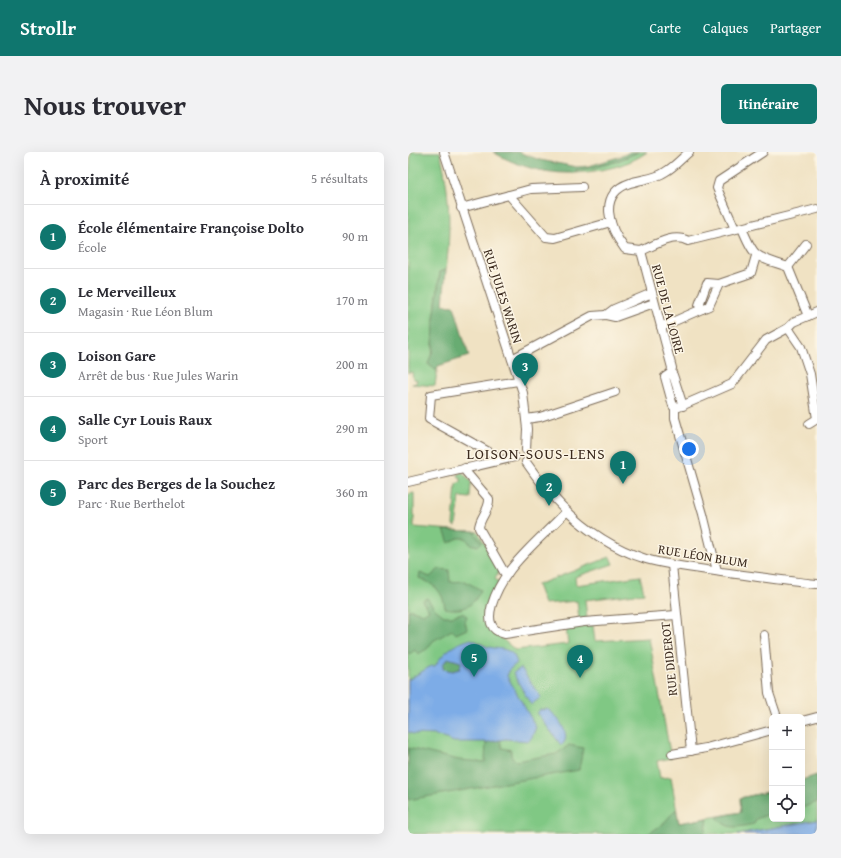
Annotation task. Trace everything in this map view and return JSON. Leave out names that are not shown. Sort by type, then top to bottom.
[{"type":"street","name":"RUE JULES WARIN","points":[[444,152],[524,398],[526,450]]},
{"type":"street","points":[[689,152],[665,172],[654,178],[629,183],[616,191],[608,202],[608,211],[611,222],[625,249],[641,251],[676,237],[688,241],[817,209]]},
{"type":"street","points":[[763,152],[719,181],[717,188],[752,252],[756,256],[788,267],[808,316]]},
{"type":"street","points":[[462,208],[531,189],[582,187]]},
{"type":"street","points":[[509,195],[546,237],[555,238],[611,222]]},
{"type":"street","points":[[788,267],[806,244]]},
{"type":"street","name":"RUE DE LA LOIRE","points":[[641,251],[672,368],[671,374],[674,375],[679,407],[675,418],[703,514],[717,571]]},
{"type":"street","points":[[661,327],[709,306],[719,284],[751,273],[756,256]]},
{"type":"street","points":[[606,315],[614,309],[652,293]]},
{"type":"street","points":[[512,359],[592,316],[606,315],[615,317],[654,303]]},
{"type":"street","points":[[679,407],[732,384],[766,340],[788,328],[794,322],[817,312]]},
{"type":"street","points":[[788,328],[801,347],[813,373],[817,419],[809,424]]},
{"type":"street","points":[[498,460],[496,456],[430,419],[431,395],[518,381]]},
{"type":"street","points":[[526,419],[540,417],[615,392]]},
{"type":"street","points":[[408,482],[515,457],[520,450],[526,450],[529,455],[526,462],[520,463],[515,457]]},
{"type":"street","name":"RUE LÉON BLUM","points":[[526,462],[566,512],[587,530],[613,546],[646,559],[672,565],[817,584]]},
{"type":"street","points":[[465,468],[466,472],[489,499],[489,503],[479,523],[479,528],[504,572],[507,574]]},
{"type":"street","points":[[566,512],[507,574],[489,612],[490,624],[496,630],[505,634],[584,622],[676,615]]},
{"type":"street","name":"RUE DIDEROT","points":[[672,565],[691,751]]},
{"type":"street","points":[[764,635],[769,693],[776,714]]},
{"type":"street","points":[[805,720],[817,717]]},
{"type":"street","points":[[672,754],[691,751],[769,731]]},
{"type":"green space","points":[[411,152],[440,152],[448,196],[449,240],[446,270],[440,272],[434,319],[433,350],[428,364],[437,371],[435,386],[412,384],[416,383],[417,380],[413,379],[412,372],[408,373],[408,190]]},
{"type":"green space","points":[[493,152],[518,152],[540,160],[577,167],[589,166],[622,156],[630,152],[638,152],[608,164],[576,170],[575,173],[564,173],[543,171],[522,166]]},
{"type":"green space","points":[[638,152],[647,152],[622,165],[594,171],[575,173],[576,170],[608,164]]},
{"type":"green space","points":[[446,270],[443,305],[454,306],[469,356],[438,366],[437,371],[428,364],[433,350],[434,319],[440,272]]},
{"type":"green space","points":[[462,472],[471,482],[470,498],[460,497],[456,526],[453,525],[456,484],[461,482],[461,478],[459,478],[458,474]]},
{"type":"green space","points":[[414,493],[414,527],[478,532],[500,570],[495,579],[499,582],[487,607],[485,615],[486,621],[495,632],[515,650],[568,644],[566,628],[593,625],[595,641],[649,638],[671,758],[657,761],[660,778],[671,777],[679,823],[741,812],[740,798],[769,792],[769,822],[805,822],[805,779],[817,775],[817,820],[738,834],[408,834],[409,494]]},
{"type":"green space","points":[[444,530],[475,531],[475,534],[482,542],[478,546],[470,544],[466,538],[458,538],[449,543]]},
{"type":"green space","points":[[610,557],[613,564],[575,577],[576,585],[640,576],[644,593],[585,600],[587,618],[579,619],[577,601],[544,604],[537,585]]},
{"type":"green space","points":[[439,569],[449,570],[450,582],[465,581],[481,590],[475,600],[463,608],[445,608],[442,597],[437,589],[419,578],[420,573],[430,577]]},
{"type":"green space","points":[[427,598],[435,609],[444,616],[452,616],[462,613],[467,616],[465,622],[467,629],[456,634],[452,630],[433,641],[427,649],[418,654],[415,650],[408,655],[408,610],[413,610],[423,614],[429,610],[422,601]]},
{"type":"green space","points":[[448,658],[461,662],[460,669],[452,671],[443,669],[443,664]]},
{"type":"green space","points":[[500,740],[502,748],[511,750],[511,756],[516,761],[556,754],[569,745],[583,748],[579,770],[408,800],[408,748],[459,760],[485,762],[486,742]]},
{"type":"green space","points":[[817,775],[817,802],[805,807],[805,786],[805,779]]},
{"type":"green space","points":[[769,792],[769,814],[756,819],[754,824],[734,827],[725,824],[717,817],[741,812],[740,798]]},
{"type":"green space","points":[[676,809],[679,823],[708,818],[706,832],[700,834],[648,834],[663,824]]},
{"type":"water","points":[[471,639],[487,646],[506,650],[513,654],[517,663],[510,669],[507,676],[536,727],[529,741],[505,739],[489,742],[454,742],[436,735],[413,734],[408,732],[408,680],[431,666],[435,666],[446,652]],"holes":[[[448,658],[461,662],[460,669],[452,671],[443,669],[443,664]]]},
{"type":"water","points":[[521,668],[541,697],[531,705],[513,673]]},
{"type":"water","points":[[547,709],[555,715],[562,725],[566,735],[563,744],[561,745],[537,713],[540,710]]},
{"type":"water","points":[[817,820],[817,834],[738,834]]},
{"type":"place","name":"Loison Gare","points":[[525,386]]},
{"type":"place","name":"École élémentaire Françoise Dolto","points":[[623,484]]},
{"type":"place","name":"Le Merveilleux","points":[[549,506]]},
{"type":"place","name":"Parc des Berges de la Souchez","points":[[474,677]]},
{"type":"place","name":"Salle Cyr Louis Raux","points":[[580,678]]},
{"type":"district","name":"LOISON-SOUS-LENS","points":[[536,453]]}]
